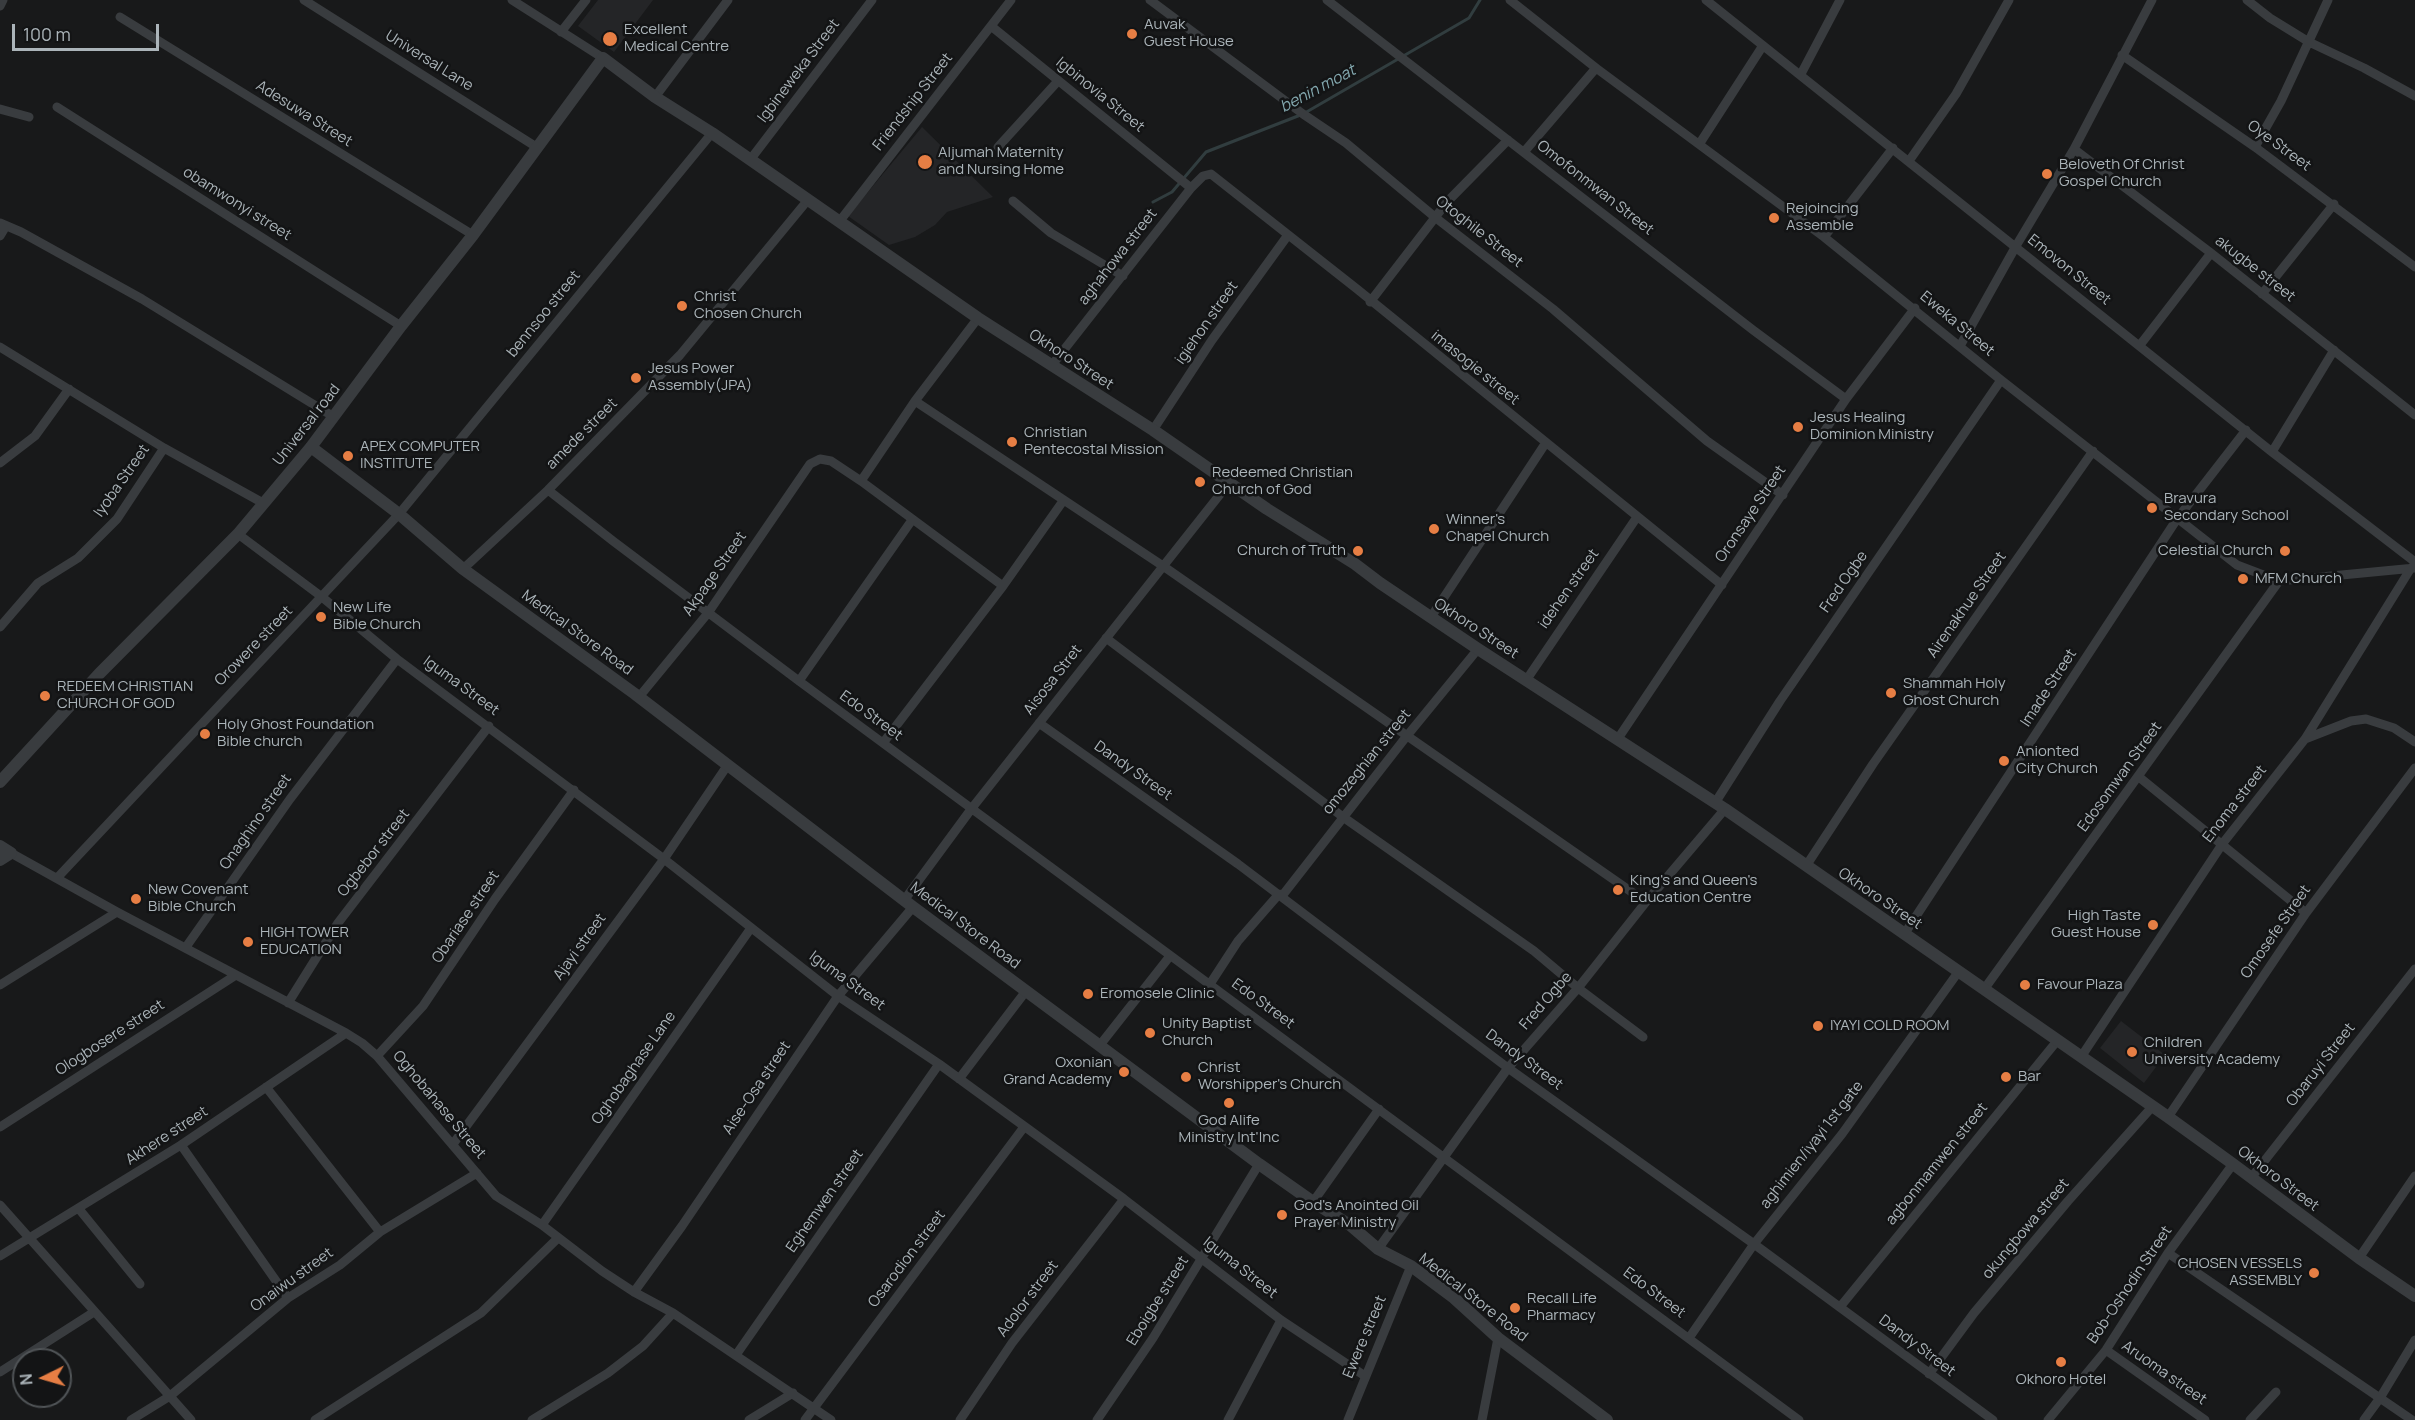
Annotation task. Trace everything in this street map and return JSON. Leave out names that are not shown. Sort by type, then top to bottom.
[{"type":"street","points":[[0,6],[3,0]]},
{"type":"street","name":"Universal Lane","points":[[304,0],[538,148]]},
{"type":"street","name":"Okhoro Street","points":[[512,0],[603,58],[655,97],[712,133],[978,318],[1153,430],[1478,649],[1720,806],[2168,1117],[2359,1258],[2415,1296]]},
{"type":"street","points":[[561,32],[586,0]]},
{"type":"street","points":[[655,97],[728,0]]},
{"type":"street","name":"Igbineweka Street","points":[[750,160],[872,0]]},
{"type":"street","name":"Friendship Street","points":[[839,222],[1011,0]]},
{"type":"street","name":"Otoghile Street","points":[[1150,0],[1303,114],[1346,142],[1436,218],[1553,309],[1707,441],[1783,495]]},
{"type":"street","name":"Omofonmwan Street","points":[[1327,0],[1846,399]]},
{"type":"street","name":"Eweka Street","points":[[1510,0],[1596,68],[1824,237],[2001,380],[2237,565],[2279,581],[2414,566]]},
{"type":"street","name":"Emovon Street","points":[[1706,0],[2414,566]]},
{"type":"street","points":[[1801,74],[1840,0]]},
{"type":"street","points":[[1909,161],[1956,94],[2009,0]]},
{"type":"street","points":[[1960,346],[2074,149],[2152,0]]},
{"type":"street","points":[[2247,0],[2270,18],[2309,42],[2415,96]]},
{"type":"street","points":[[2255,147],[2328,0]]},
{"type":"street","name":"Adesuwa Street","points":[[120,17],[473,235]]},
{"type":"street","name":"Igbinovia Street","points":[[990,26],[1191,188]]},
{"type":"street","points":[[1700,143],[1762,47]]},
{"type":"street","name":"Oye Street","points":[[2122,55],[2334,204],[2415,267]]},
{"type":"street","name":"Universal road","points":[[0,782],[99,674],[238,534],[311,447],[401,326],[473,235],[603,58]]},
{"type":"street","points":[[1524,152],[1596,68]]},
{"type":"street","points":[[998,147],[1058,81]]},
{"type":"street","name":"obamwonyi street","points":[[57,107],[401,326]]},
{"type":"street","points":[[0,109],[29,117]]},
{"type":"street","name":"bennsoo street","points":[[399,514],[712,133]]},
{"type":"street","points":[[1370,302],[1447,202],[1508,140]]},
{"type":"street","points":[[1824,237],[1893,148]]},
{"type":"street","name":"akugbe street","points":[[2074,149],[2211,253],[2415,415]]},
{"type":"street","name":"aghahowa street","points":[[1052,365],[1191,188],[1203,176],[1211,174]]},
{"type":"street","name":"imasogie street","points":[[1211,174],[1722,585]]},
{"type":"street","name":"amede street","points":[[463,569],[548,490],[680,355],[807,201]]},
{"type":"street","points":[[1013,201],[1051,233],[1123,276]]},
{"type":"street","points":[[2262,294],[2334,204]]},
{"type":"street","points":[[0,236],[3,224],[142,299],[333,417]]},
{"type":"street","name":"igiehon street","points":[[1153,430],[1212,340],[1288,235]]},
{"type":"street","points":[[2140,345],[2211,253]]},
{"type":"street","name":"Oronsaye Street","points":[[1617,740],[1846,399],[1914,308]]},
{"type":"street","points":[[978,318],[915,400],[861,481],[1003,586]]},
{"type":"street","name":"Iyoba Street","points":[[0,347],[164,448],[263,504]]},
{"type":"street","points":[[2272,452],[2334,350]]},
{"type":"street","name":"Fred Ogbe","points":[[1378,1249],[1508,1068],[1578,988],[1720,806],[1780,701],[2001,380]]},
{"type":"street","points":[[0,464],[35,436],[69,389]]},
{"type":"street","points":[[915,400],[1163,566],[1646,902]]},
{"type":"street","name":"Imade Street","points":[[1905,933],[2177,519],[2246,430]]},
{"type":"street","points":[[1431,617],[1545,444]]},
{"type":"street","name":"Medical Store Road","points":[[311,447],[399,514],[463,569],[639,697],[1026,991],[1259,1164],[1350,1225],[1378,1249],[1411,1266],[1454,1298],[1498,1338],[1603,1419]]},
{"type":"street","name":"Iyoba Street","points":[[0,627],[38,583],[78,558],[117,519],[164,448]]},
{"type":"street","name":"Airenakhue Street","points":[[1806,866],[1873,764],[2093,451]]},
{"type":"street","name":"Akpage Street","points":[[639,697],[708,613],[810,464],[820,459],[831,461],[861,481]]},
{"type":"street","name":"Aisosa Stret","points":[[909,903],[972,808],[1229,483]]},
{"type":"street","name":"Edo Street","points":[[548,490],[799,681],[1799,1420]]},
{"type":"street","points":[[883,743],[1003,586],[1063,501]]},
{"type":"street","name":"Orowere street","points":[[57,877],[399,514]]},
{"type":"street","name":"idehen street","points":[[1527,680],[1637,517]]},
{"type":"street","points":[[799,681],[912,520]]},
{"type":"street","name":"Iguma Street","points":[[238,534],[322,597],[397,658],[664,859],[838,996],[939,1064],[1203,1258],[1281,1320],[1365,1376]]},
{"type":"street","name":"Enoma street","points":[[2081,1057],[2223,843],[2305,739],[2414,566]]},
{"type":"street","name":"Edosomwan Street","points":[[1985,988],[2279,581]]},
{"type":"street","points":[[1106,638],[1343,817],[1534,951],[1643,1037]]},
{"type":"street","name":"omozeghian street","points":[[1210,984],[1238,941],[1280,895],[1478,649]]},
{"type":"street","name":"Onaghino street","points":[[186,947],[290,799],[397,658]]},
{"type":"street","points":[[2305,739],[2351,721],[2366,719],[2394,728],[2415,742]]},
{"type":"street","name":"Dandy Street","points":[[1039,723],[1280,895],[1508,1068],[1754,1244],[1993,1420]]},
{"type":"street","name":"Ogbebor street","points":[[288,1003],[339,923],[489,726]]},
{"type":"street","name":"Ajayi street","points":[[453,1144],[664,859],[727,766]]},
{"type":"street","name":"Omosefe Street","points":[[2168,1117],[2306,912],[2415,768]]},
{"type":"street","points":[[2139,777],[2306,912]]},
{"type":"street","name":"Obariase street","points":[[377,1056],[423,1006],[495,899],[574,790]]},
{"type":"street","points":[[0,860],[6,850]]},
{"type":"street","name":"Oghobahase Street","points":[[6,850],[117,912],[346,1033],[377,1056],[496,1196],[542,1225],[634,1292],[673,1313],[831,1420]]},
{"type":"street","name":"Aise-Osa street","points":[[634,1292],[682,1226],[838,996],[909,903]]},
{"type":"street","points":[[0,985],[117,912]]},
{"type":"street","name":"Oghobaghase Lane","points":[[542,1225],[751,928]]},
{"type":"street","points":[[1100,1045],[1170,956]]},
{"type":"street","name":"Obaruyi Street","points":[[2251,1178],[2415,969]]},
{"type":"street","name":"aghimien/iyayi 1st gate","points":[[1689,1338],[1754,1244],[1842,1134],[1959,971]]},
{"type":"street","name":"Ologbosere street","points":[[0,1127],[236,975]]},
{"type":"street","points":[[959,1079],[1026,991]]},
{"type":"street","name":"Akhere street","points":[[0,1256],[181,1145],[346,1033]]},
{"type":"street","name":"agbonmamwen street","points":[[1840,1307],[2057,1041]]},
{"type":"street","name":"Eghemwen street","points":[[736,1355],[939,1064]]},
{"type":"street","points":[[266,1087],[380,1232]]},
{"type":"street","name":"okungbowa street","points":[[1929,1374],[1974,1313],[2067,1202],[2152,1107]]},
{"type":"street","points":[[1313,1202],[1379,1109]]},
{"type":"street","name":"Osarodion street","points":[[805,1420],[1024,1127]]},
{"type":"street","points":[[181,1145],[288,1298]]},
{"type":"street","name":"Eboigbe street","points":[[1097,1420],[1153,1338],[1259,1164]]},
{"type":"street","name":"Bob-Oshodin Street","points":[[2048,1420],[2106,1350],[2168,1253],[2233,1164]]},
{"type":"street","name":"Onaiwu street","points":[[131,1420],[170,1396],[288,1298],[340,1265],[380,1232],[477,1173]]},
{"type":"street","points":[[2359,1258],[2415,1176]]},
{"type":"street","name":"Adolor street","points":[[960,1420],[1012,1343],[1124,1199]]},
{"type":"street","points":[[0,1205],[191,1420]]},
{"type":"street","points":[[79,1209],[140,1284]]},
{"type":"street","points":[[315,1420],[481,1313],[558,1238]]},
{"type":"street","points":[[2168,1253],[2412,1420]]},
{"type":"street","name":"Ewere street","points":[[1348,1420],[1411,1266]]},
{"type":"street","points":[[0,1372],[94,1312]]},
{"type":"street","points":[[532,1420],[608,1373],[643,1346],[673,1313]]},
{"type":"street","points":[[1228,1420],[1281,1320]]},
{"type":"street","points":[[1482,1420],[1498,1338]]},
{"type":"street","points":[[2364,1420],[2415,1340]]},
{"type":"street","name":"Aruoma street","points":[[2106,1350],[2205,1420]]},
{"type":"street","points":[[2250,1420],[2276,1392]]},
{"type":"street","points":[[749,1420],[793,1393]]},
{"type":"shaded area","name":"Excellent Medical Centre","points":[[598,0],[653,0],[614,52],[578,26]]},
{"type":"shaded area","name":"Aljumah Maternity and Nursing Home","points":[[922,127],[993,197],[947,212],[935,225],[915,237],[889,245],[848,216]]},
{"type":"shaded area","name":"Children University Academy","points":[[2121,1021],[2165,1055],[2144,1083],[2100,1048]]},
{"type":"waterway","name":"benin moat","points":[[1153,202],[1172,192],[1206,152],[1303,114],[1469,18],[1480,0]]},
{"type":"place","name":"Auvak Guest House","points":[[1132,34]]},
{"type":"place","name":"Excellent Medical Centre","points":[[610,39]]},
{"type":"place","name":"Aljumah Maternity and Nursing Home","points":[[925,162]]},
{"type":"place","name":"Beloveth Of Christ Gospel Church","points":[[2047,174]]},
{"type":"place","name":"Rejoincing Assemble","points":[[1774,218]]},
{"type":"place","name":"Christ Chosen Church","points":[[682,306]]},
{"type":"place","name":"Jesus Power Assembly(JPA)","points":[[636,378]]},
{"type":"place","name":"Jesus Healing Dominion Ministry","points":[[1798,427]]},
{"type":"place","name":"Christian Pentecostal Mission","points":[[1012,442]]},
{"type":"place","name":"APEX COMPUTER INSTITUTE","points":[[348,456]]},
{"type":"place","name":"Redeemed Christian Church of God","points":[[1200,482]]},
{"type":"place","name":"Bravura Secondary School","points":[[2152,508]]},
{"type":"place","name":"Winner's Chapel Church","points":[[1434,529]]},
{"type":"place","name":"Church of Truth","points":[[1358,551]]},
{"type":"place","name":"Celestial Church","points":[[2285,551]]},
{"type":"place","name":"MFM Church","points":[[2243,579]]},
{"type":"place","name":"New Life Bible Church","points":[[321,617]]},
{"type":"place","name":"Shammah Holy Ghost Church","points":[[1891,693]]},
{"type":"place","name":"REDEEM CHRISTIAN CHURCH OF GOD","points":[[45,696]]},
{"type":"place","name":"Holy Ghost Foundation Bible church","points":[[205,734]]},
{"type":"place","name":"Anionted City Church","points":[[2004,761]]},
{"type":"place","name":"King's and Queen's Education Centre","points":[[1618,890]]},
{"type":"place","name":"New Covenant Bible Church","points":[[136,899]]},
{"type":"place","name":"High Taste Guest House","points":[[2153,925]]},
{"type":"place","name":"HIGH TOWER EDUCATION","points":[[248,942]]},
{"type":"place","name":"Favour Plaza","points":[[2025,985]]},
{"type":"place","name":"Eromosele Clinic","points":[[1088,994]]},
{"type":"place","name":"IYAYI COLD ROOM","points":[[1818,1026]]},
{"type":"place","name":"Unity Baptist Church","points":[[1150,1033]]},
{"type":"place","name":"Children University Academy","points":[[2132,1052]]},
{"type":"place","name":"Oxonian Grand Academy","points":[[1124,1072]]},
{"type":"place","name":"Christ Worshipper's Church","points":[[1186,1077]]},
{"type":"place","name":"Bar","points":[[2006,1077]]},
{"type":"place","name":"God Alife Ministry Int'Inc","points":[[1229,1103]]},
{"type":"place","name":"God's Anointed Oil Prayer Ministry","points":[[1282,1215]]},
{"type":"place","name":"CHOSEN VESSELS ASSEMBLY","points":[[2314,1273]]},
{"type":"place","name":"Recall Life Pharmacy","points":[[1515,1308]]},
{"type":"place","name":"Okhoro Hotel","points":[[2061,1362]]}]
